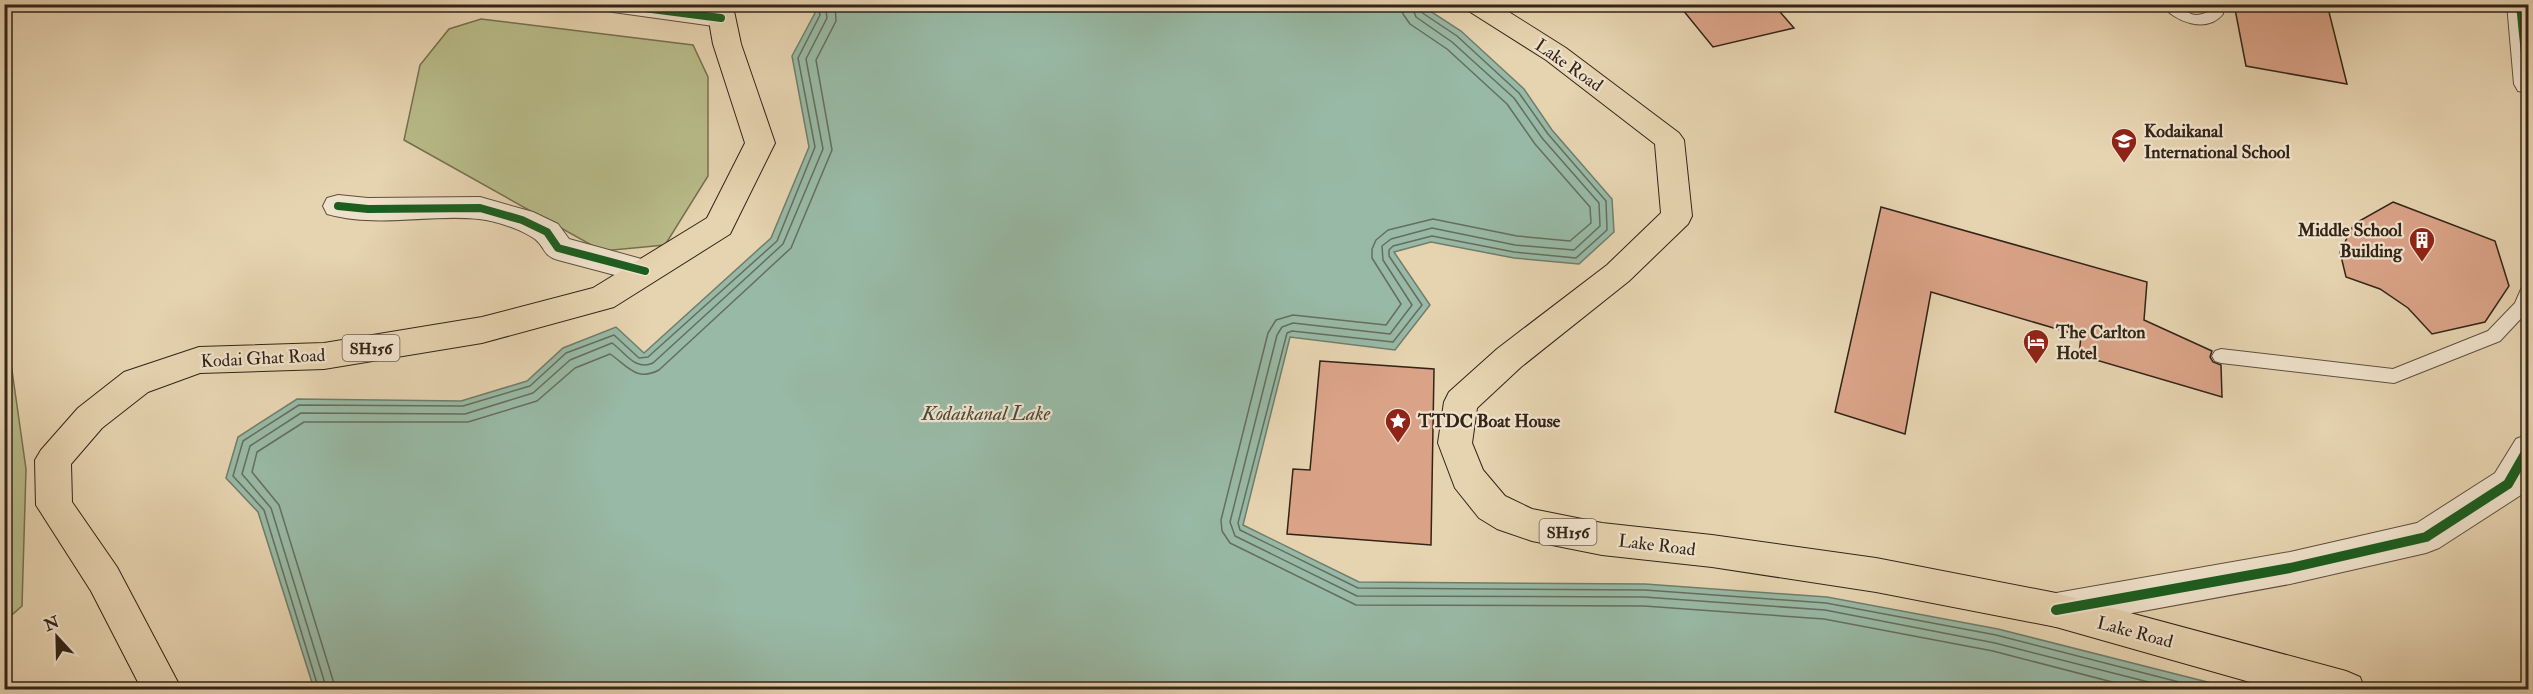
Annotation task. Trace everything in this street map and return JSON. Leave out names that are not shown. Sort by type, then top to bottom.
[{"type":"main road","name":"Lake Road","points":[[1476,4],[1556,54],[1669,140],[1677,216],[1618,273],[1509,358],[1461,402],[1455,443],[1468,477],[1492,507],[1509,518],[1532,525],[1602,539],[1712,551],[1876,575],[2056,610],[2346,690]]},
{"type":"main road","name":"Kodai Ghat Road","points":[[163,690],[104,579],[54,505],[53,460],[90,418],[136,382],[199,360],[324,356],[482,330],[603,297],[719,226],[760,143],[727,44],[723,11]]},
{"type":"street","points":[[613,4],[723,11]]},
{"type":"street","points":[[2520,4],[2529,84]]},
{"type":"street","points":[[338,206],[368,209],[480,208],[522,220],[547,232],[558,248],[588,258],[620,263],[645,271]]},
{"type":"street","points":[[2056,610],[2290,568],[2426,537],[2508,484],[2529,449]]},
{"type":"lane","points":[[2168,4],[2191,21],[2204,20],[2216,14],[2214,4]]},
{"type":"lane","points":[[2221,356],[2394,376],[2494,336],[2522,307],[2529,292]]},
{"type":"shaded area","points":[[481,19],[693,45],[708,77],[708,176],[665,245],[602,251],[404,140],[420,65],[449,29]]},
{"type":"shaded area","points":[[5,321],[26,469],[22,606],[5,621]]},
{"type":"water","name":"Kodaikanal Lake","points":[[810,5],[1421,5],[1461,31],[1524,89],[1552,130],[1612,199],[1614,232],[1579,264],[1514,258],[1431,242],[1394,252],[1430,305],[1395,350],[1290,337],[1243,525],[1359,582],[1645,584],[1827,597],[1998,629],[2235,689],[314,689],[258,512],[226,478],[238,437],[297,399],[461,401],[527,381],[563,348],[616,327],[644,353],[771,238],[809,147],[792,56],[815,13]]},
{"type":"building","points":[[1678,4],[1773,4],[1794,28],[1713,47]]},
{"type":"building","points":[[2234,4],[2327,4],[2347,84],[2246,66]]},
{"type":"building","name":"Middle School Building","points":[[2393,202],[2495,241],[2509,286],[2485,322],[2432,334],[2408,308],[2380,289],[2346,277],[2340,252],[2354,224]]},
{"type":"building","points":[[1881,207],[2147,282],[2144,320],[2212,351],[2210,357],[2213,362],[2221,365],[2222,397],[2079,355],[2081,336],[1931,292],[1905,434],[1835,412]]},
{"type":"building","points":[[1320,361],[1434,369],[1431,545],[1287,534],[1293,469],[1310,470]]},
{"type":"cycle path","points":[[613,4],[721,18]]},
{"type":"cycle path","points":[[2520,4],[2528,84]]},
{"type":"cycle path","points":[[338,206],[368,209],[480,208],[522,220],[547,232],[558,248],[645,271]]},
{"type":"cycle path","points":[[2056,610],[2290,568],[2426,537],[2508,484],[2528,449]]},
{"type":"place","name":"Kodaikanal International School","points":[[2124,164]]},
{"type":"place","name":"Middle School Building","points":[[2422,263]]},
{"type":"place","name":"The Carlton Hotel","points":[[2036,365]]},
{"type":"place","name":"TTDC Boat House","points":[[1398,444]]}]
